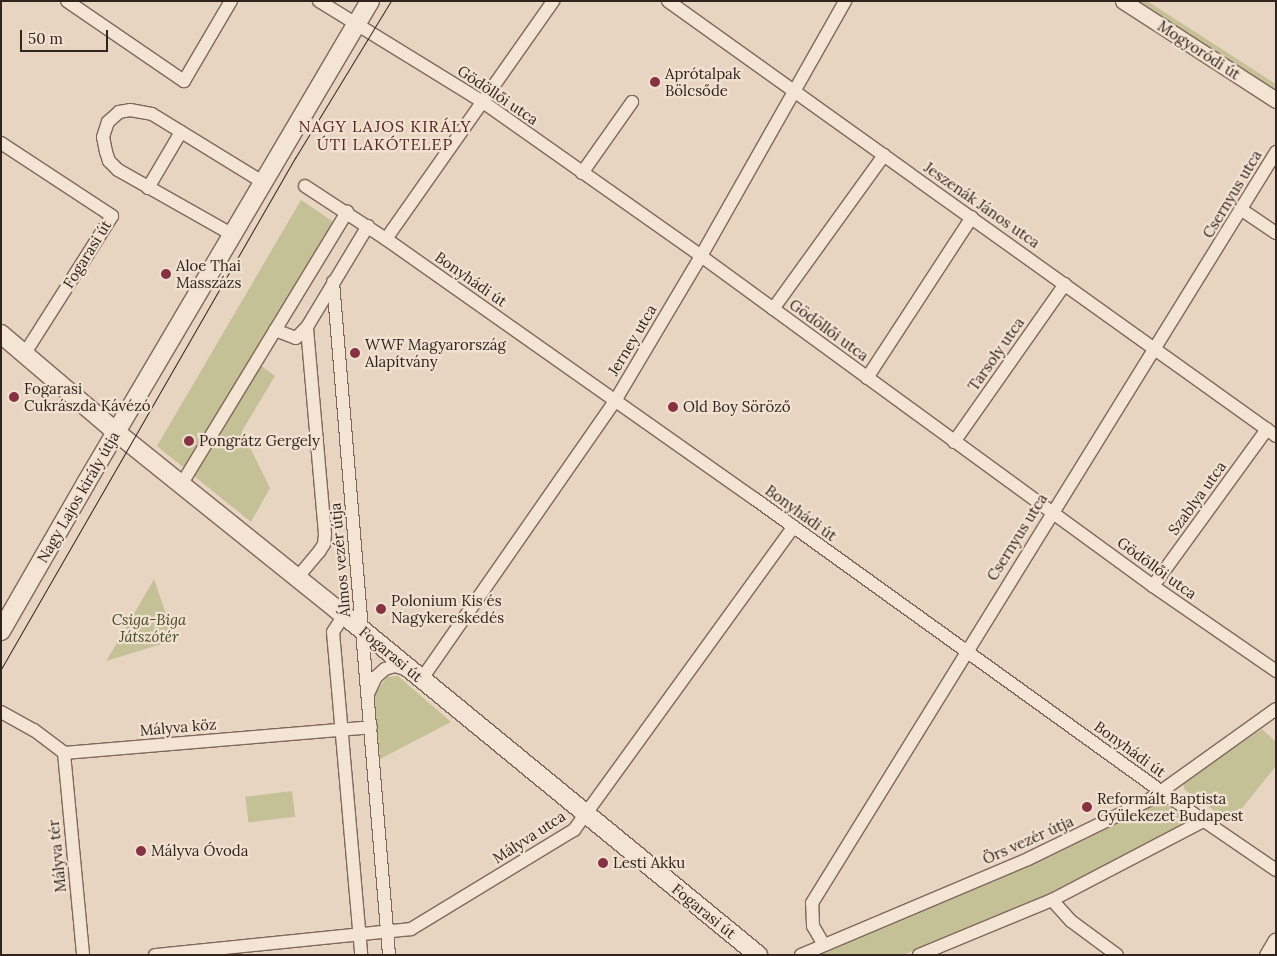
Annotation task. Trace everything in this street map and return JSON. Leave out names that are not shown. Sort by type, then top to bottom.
[{"type":"main road","name":"Nagy Lajos király útja","points":[[1,631],[370,1]]},
{"type":"main road","name":"Fogarasi út","points":[[1,334],[116,432],[344,615],[758,955]]},
{"type":"street","points":[[67,1],[184,81],[231,1]]},
{"type":"street","name":"Gödöllői utca","points":[[319,1],[483,102],[582,174],[701,256],[1153,586],[1276,671]]},
{"type":"street","points":[[386,239],[553,1]]},
{"type":"street","name":"Jeszenák János utca","points":[[668,1],[683,6],[792,92],[972,217],[1271,432]]},
{"type":"street","name":"Jerney utca","points":[[415,675],[615,401],[701,256],[845,1]]},
{"type":"street","name":"Mogyoródi út","points":[[1123,1],[1276,100]]},
{"type":"street","points":[[582,174],[632,102]]},
{"type":"street","points":[[233,235],[118,170],[109,161],[103,137],[108,122],[119,112],[143,111],[264,183]]},
{"type":"street","points":[[148,188],[181,132]]},
{"type":"street","name":"Fogarasi út","points":[[1,143],[112,216],[25,353]]},
{"type":"street","name":"Csernyus utca","points":[[824,945],[813,926],[812,903],[965,651],[1156,349],[1276,152]]},
{"type":"street","points":[[773,309],[884,155]]},
{"type":"street","name":"Bonyhádi út","points":[[305,186],[368,226],[1162,792],[1276,870]]},
{"type":"street","points":[[1242,210],[1276,233]]},
{"type":"street","points":[[181,485],[347,212]]},
{"type":"street","points":[[867,378],[972,217]]},
{"type":"street","points":[[275,330],[296,338],[307,327],[368,226]]},
{"type":"street","name":"Álmos vezér útja","points":[[333,282],[390,955]]},
{"type":"street","name":"Tarsoly utca","points":[[954,442],[1064,284]]},
{"type":"street","name":"Álmos vezér útja","points":[[297,578],[324,544],[325,534],[307,327]]},
{"type":"street","name":"Szablya utca","points":[[1153,586],[1271,432]]},
{"type":"street","name":"Mályva utca","points":[[155,955],[411,929],[574,830],[587,815],[793,528]]},
{"type":"street","name":"Álmos vezér útja","points":[[344,615],[333,632],[361,955]]},
{"type":"street","points":[[368,694],[376,678],[384,669],[395,666],[415,675]]},
{"type":"street","name":"Örs vezér útja","points":[[801,955],[1028,859],[1096,827],[1162,792],[1276,709]]},
{"type":"street","points":[[1,712],[34,730],[64,753]]},
{"type":"street","name":"Mályva köz","points":[[64,753],[371,728]]},
{"type":"street","name":"Mályva tér","points":[[64,753],[84,955]]},
{"type":"street","points":[[918,955],[1052,900],[1205,820]]},
{"type":"street","points":[[1052,900],[1071,921],[1117,955]]},
{"type":"street","points":[[1267,955],[1276,940]]},
{"type":"green space","points":[[1129,1],[1147,1],[1276,84],[1276,97]]},
{"type":"green space","points":[[301,200],[344,229],[260,365],[275,376],[242,431],[270,488],[251,522],[157,446]]},
{"type":"green space","name":"Csiga-Biga Játszótér","points":[[154,579],[175,640],[106,661],[117,643]]},
{"type":"green space","points":[[398,676],[451,722],[380,759],[374,695],[387,677]]},
{"type":"green space","points":[[1262,729],[1276,742],[1276,766],[1231,822],[1185,790],[1183,784],[1186,780]]},
{"type":"green space","points":[[292,791],[295,817],[249,823],[245,797]]},
{"type":"green space","points":[[1166,799],[1194,821],[1038,899],[903,955],[817,955],[1024,867]]},
{"type":"tram line","points":[[1,669],[295,158],[391,1]]},
{"type":"place","name":"Aprótalpak Bölcsőde","points":[[655,82]]},
{"type":"place","name":"Aloe Thai Masszázs","points":[[166,274]]},
{"type":"place","name":"WWF Magyarország Alapítvány","points":[[355,353]]},
{"type":"place","name":"Fogarasi Cukrászda Kávézó","points":[[14,397]]},
{"type":"place","name":"Old Boy Söröző","points":[[673,407]]},
{"type":"place","name":"Pongrátz Gergely","points":[[189,441]]},
{"type":"place","name":"Polonium Kis és Nagykereskedés","points":[[381,609]]},
{"type":"place","name":"Reformált Baptista Gyülekezet Budapest","points":[[1087,807]]},
{"type":"place","name":"Mályva Óvoda","points":[[141,851]]},
{"type":"place","name":"Lesti Akku","points":[[603,863]]},
{"type":"district","name":"NAGY LAJOS KIRÁLY ÚTI LAKÓTELEP","points":[[385,135]]}]
